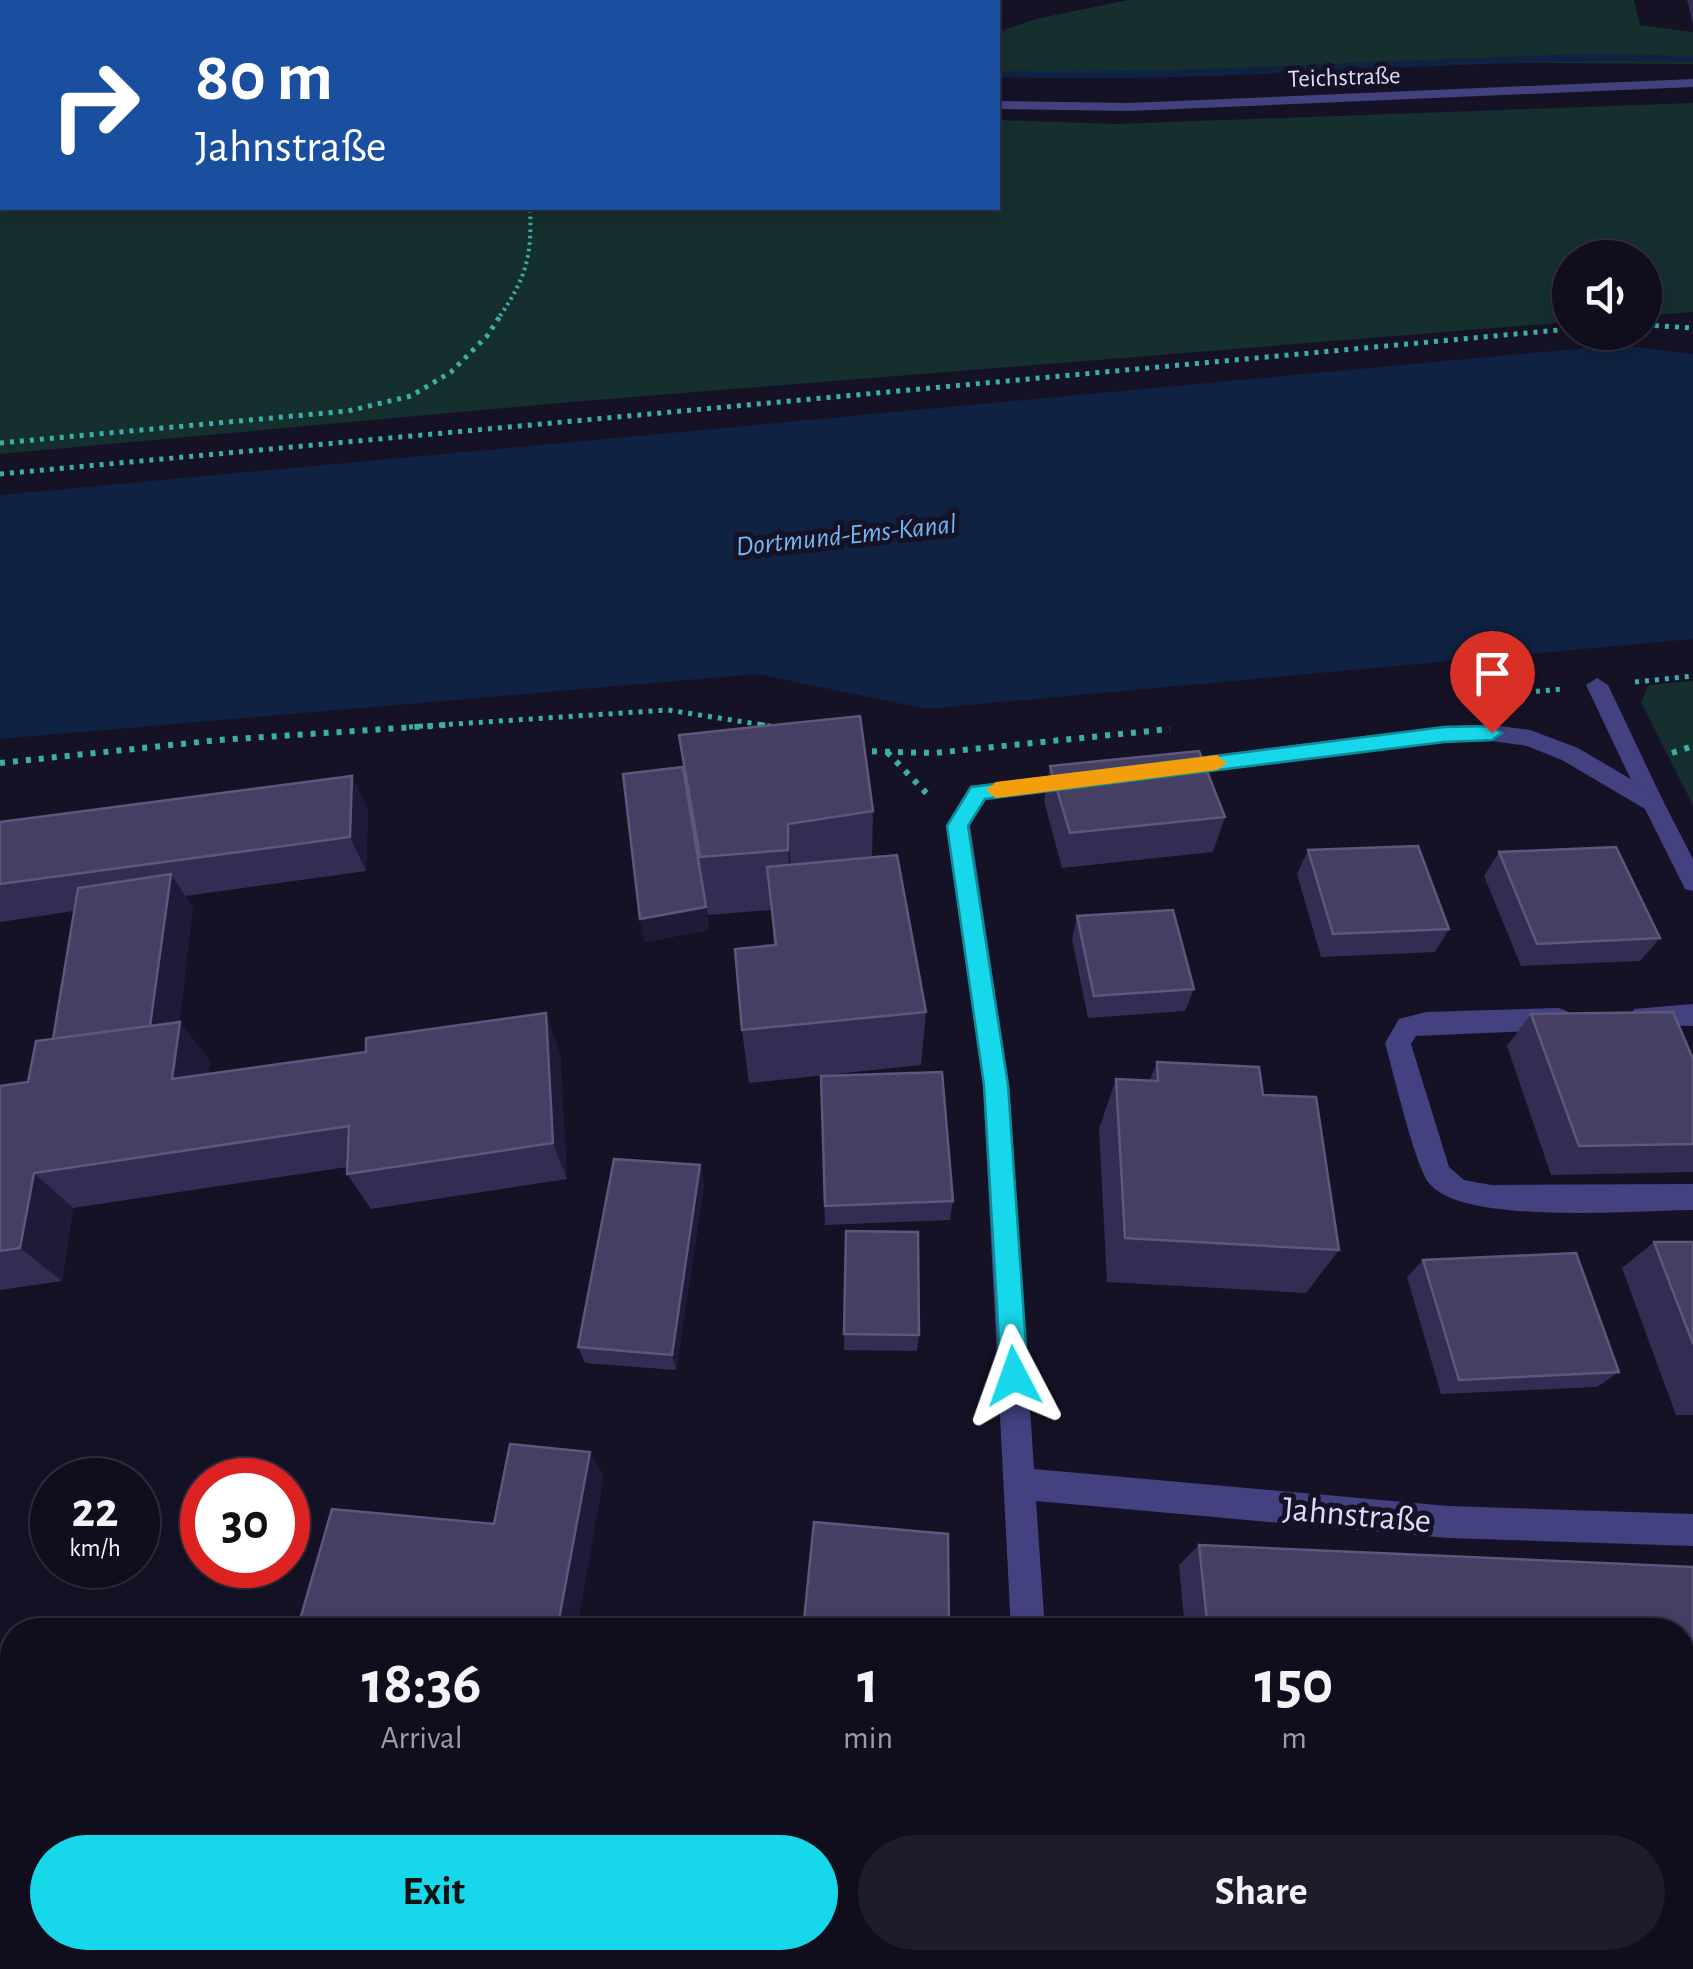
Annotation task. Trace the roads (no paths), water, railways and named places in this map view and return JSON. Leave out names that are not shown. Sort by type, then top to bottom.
[{"type":"street","name":"Teichstraße","points":[[1000,105],[1129,107],[1693,84]]},
{"type":"street","points":[[1597,685],[1653,804],[1686,852],[1693,882]]},
{"type":"street","points":[[1153,770],[1444,734],[1492,733],[1530,738],[1570,754],[1653,804]]},
{"type":"street","points":[[1028,1618],[996,1085],[958,826],[978,792],[1114,775]]},
{"type":"street","points":[[1616,1018],[1693,1015]]},
{"type":"street","points":[[1578,1019],[1426,1023],[1408,1027],[1398,1042],[1438,1174],[1457,1191],[1491,1198],[1693,1197]]},
{"type":"street","name":"Jahnstraße","points":[[1022,1484],[1448,1522],[1693,1530]]},
{"type":"water","name":"Dortmund-Ems-Kanal","points":[[1564,350],[1660,350],[1693,354],[1693,639],[926,709],[757,674],[0,739],[0,495]]},
{"type":"waterway","points":[[1000,74],[1172,74],[1519,58],[1693,59]]}]
